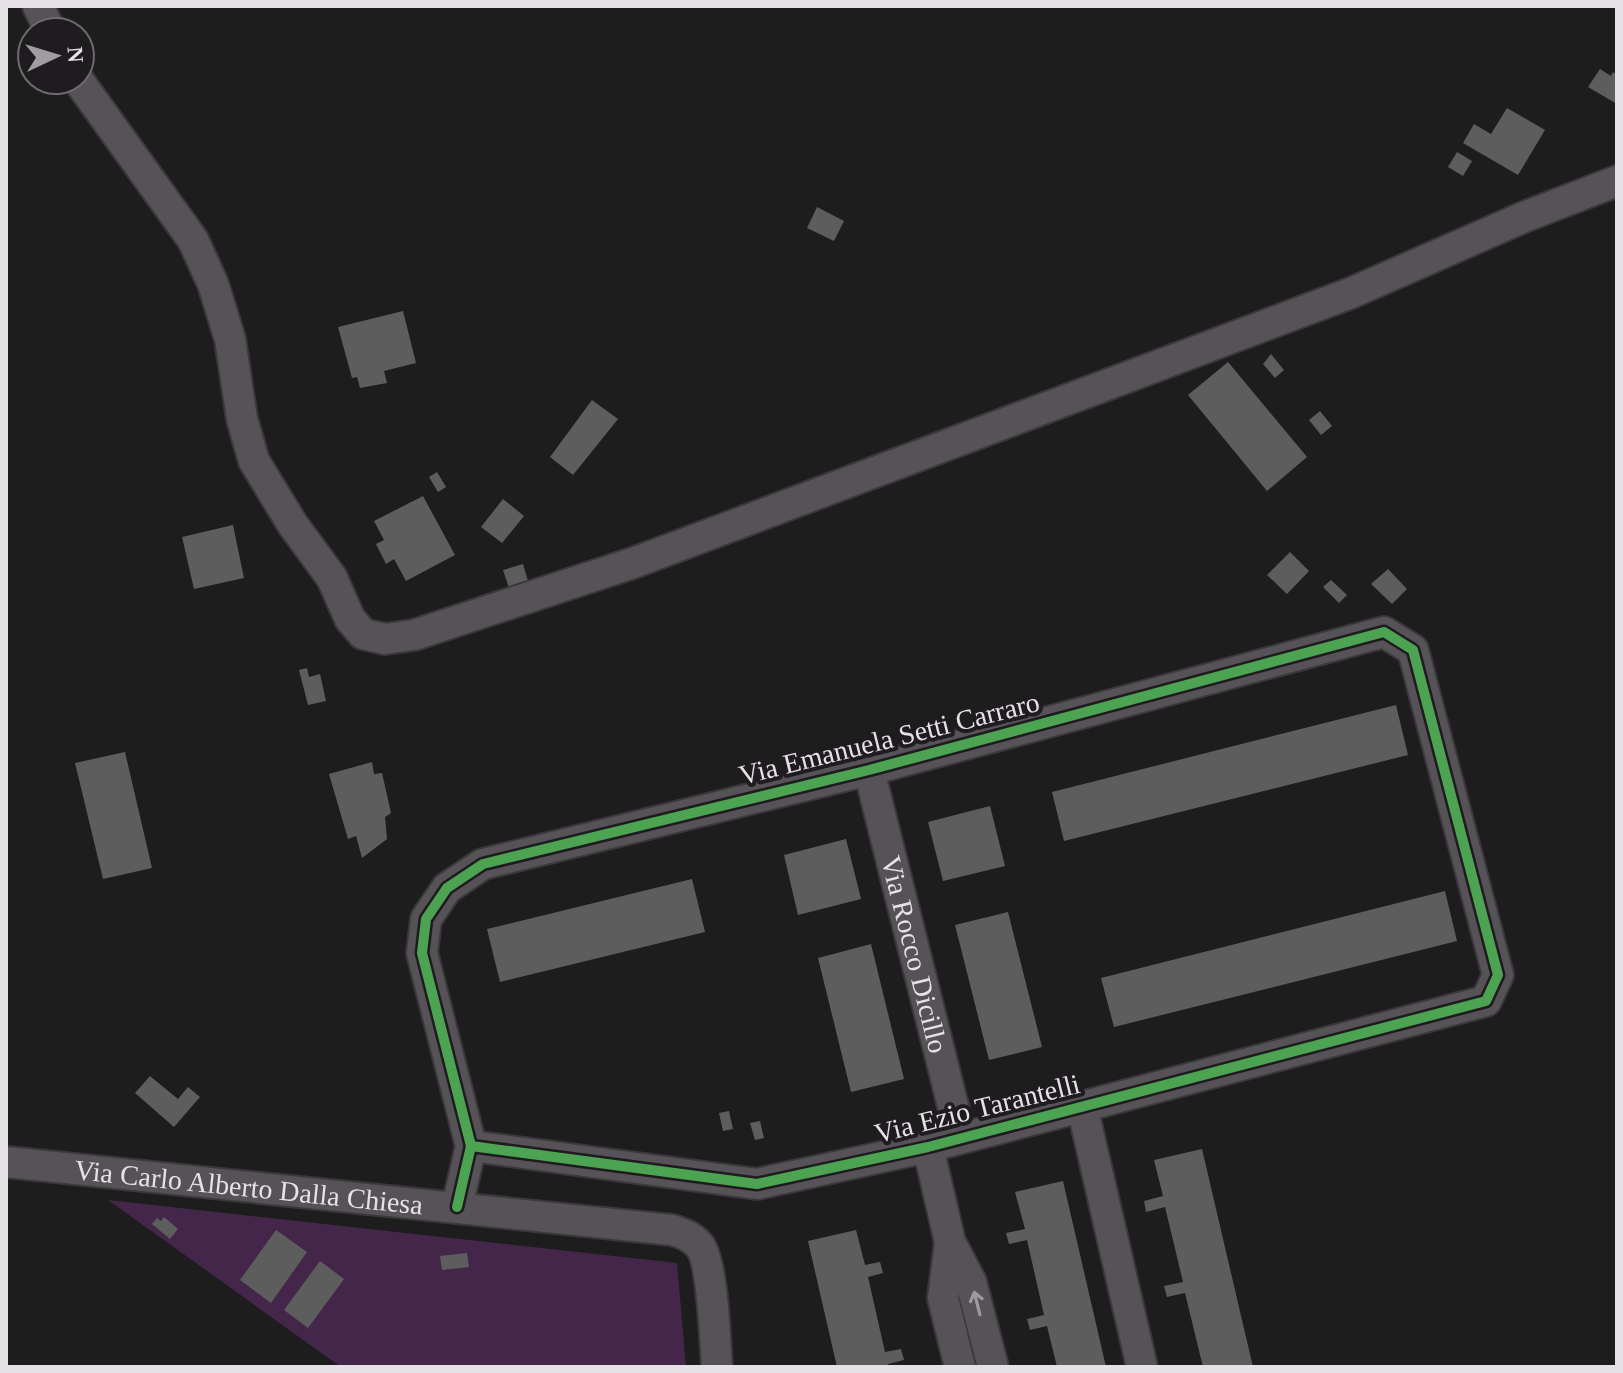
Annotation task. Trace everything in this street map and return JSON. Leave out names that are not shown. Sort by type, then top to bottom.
[{"type":"street","points":[[90,96],[193,240],[213,284],[230,339],[242,419],[254,461],[293,525],[332,578],[350,619],[363,634],[385,639],[414,635],[633,563],[1351,293],[1524,217],[1617,181]]},
{"type":"street","name":"Via Emanuela Setti Carraro","points":[[471,1146],[422,953],[426,919],[447,888],[483,864],[869,770],[1384,632],[1413,650],[1498,975],[1486,1001]]},
{"type":"street","name":"Via Rocco Dicillo","points":[[869,770],[961,1138]]},
{"type":"street","name":"Via Ezio Tarantelli","points":[[471,1146],[757,1184],[928,1147],[1486,1001]]},
{"type":"street","points":[[1082,1106],[1142,1367]]},
{"type":"street","points":[[457,1207],[471,1146]]},
{"type":"street","points":[[928,1147],[950,1242],[971,1282],[993,1367]]},
{"type":"street","name":"Via Carlo Alberto Dalla Chiesa","points":[[6,1162],[457,1207],[687,1234],[701,1246],[708,1267],[717,1367]]},
{"type":"street","points":[[950,1242],[943,1298],[960,1367]]},
{"type":"shaded area","points":[[108,1200],[677,1263],[686,1367],[341,1367]]},
{"type":"building","points":[[1600,69],[1611,76],[1613,72],[1617,75],[1617,104],[1588,87]]},
{"type":"building","points":[[1507,108],[1545,130],[1518,175],[1463,143],[1474,124],[1491,134]]},
{"type":"building","points":[[1457,152],[1472,161],[1463,176],[1448,167]]},
{"type":"building","points":[[817,207],[844,221],[834,241],[807,228]]},
{"type":"building","points":[[403,311],[416,363],[384,371],[387,383],[360,388],[357,377],[352,378],[338,327]]},
{"type":"building","points":[[1271,354],[1284,370],[1275,378],[1263,364]]},
{"type":"building","points":[[1228,362],[1307,457],[1267,491],[1188,395]]},
{"type":"building","points":[[592,400],[618,419],[573,475],[550,457]]},
{"type":"building","points":[[1320,411],[1332,426],[1321,435],[1309,420]]},
{"type":"building","points":[[437,472],[446,487],[438,492],[429,477]]},
{"type":"building","points":[[423,496],[455,555],[406,581],[394,559],[386,564],[376,544],[384,540],[374,521]]},
{"type":"building","points":[[503,499],[524,516],[502,543],[481,527]]},
{"type":"building","points":[[233,525],[244,578],[194,589],[182,537]]},
{"type":"building","points":[[1290,552],[1309,571],[1287,594],[1267,575]]},
{"type":"building","points":[[523,564],[530,588],[511,594],[503,570]]},
{"type":"building","points":[[1388,569],[1407,589],[1392,604],[1371,584]]},
{"type":"building","points":[[1331,580],[1347,595],[1339,603],[1323,587]]},
{"type":"building","points":[[307,668],[309,677],[320,674],[326,701],[308,705],[299,670]]},
{"type":"building","points":[[1396,705],[1408,755],[1064,841],[1052,792]]},
{"type":"building","points":[[125,752],[152,868],[103,879],[75,763]]},
{"type":"building","points":[[372,762],[374,774],[382,773],[391,813],[385,817],[387,839],[362,858],[356,836],[348,839],[329,774]]},
{"type":"building","points":[[990,806],[1005,866],[943,881],[928,822]]},
{"type":"building","points":[[846,839],[861,899],[798,915],[784,855]]},
{"type":"building","points":[[692,879],[705,932],[500,982],[487,929]]},
{"type":"building","points":[[1445,891],[1457,941],[1114,1027],[1101,978]]},
{"type":"building","points":[[1008,912],[1042,1047],[989,1060],[955,925]]},
{"type":"building","points":[[871,944],[904,1079],[851,1092],[818,958]]},
{"type":"building","points":[[150,1076],[178,1099],[188,1087],[200,1097],[174,1127],[135,1093]]},
{"type":"building","points":[[729,1111],[733,1129],[723,1131],[719,1113]]},
{"type":"building","points":[[760,1121],[764,1138],[755,1140],[750,1123]]},
{"type":"building","points":[[1202,1149],[1253,1367],[1203,1367],[1185,1293],[1167,1297],[1164,1286],[1183,1282],[1165,1207],[1146,1212],[1144,1201],[1163,1196],[1154,1160]]},
{"type":"building","points":[[1063,1181],[1106,1367],[1057,1367],[1047,1326],[1030,1330],[1027,1319],[1044,1315],[1027,1240],[1009,1244],[1006,1233],[1025,1229],[1015,1192]]},
{"type":"building","points":[[164,1217],[178,1229],[170,1239],[152,1224],[157,1218],[161,1221]]},
{"type":"building","points":[[276,1230],[307,1252],[271,1303],[240,1280]]},
{"type":"building","points":[[856,1230],[865,1265],[880,1262],[883,1273],[868,1277],[885,1352],[901,1349],[904,1360],[888,1364],[889,1367],[837,1367],[808,1241]]},
{"type":"building","points":[[467,1253],[469,1267],[442,1270],[440,1256]]},
{"type":"building","points":[[320,1261],[344,1279],[308,1328],[284,1310]]},
{"type":"cycle path","points":[[457,1207],[471,1146],[422,953],[426,919],[447,888],[483,864],[869,770],[1384,632],[1413,650],[1498,975],[1486,1001],[928,1147],[757,1184],[471,1146]]}]
